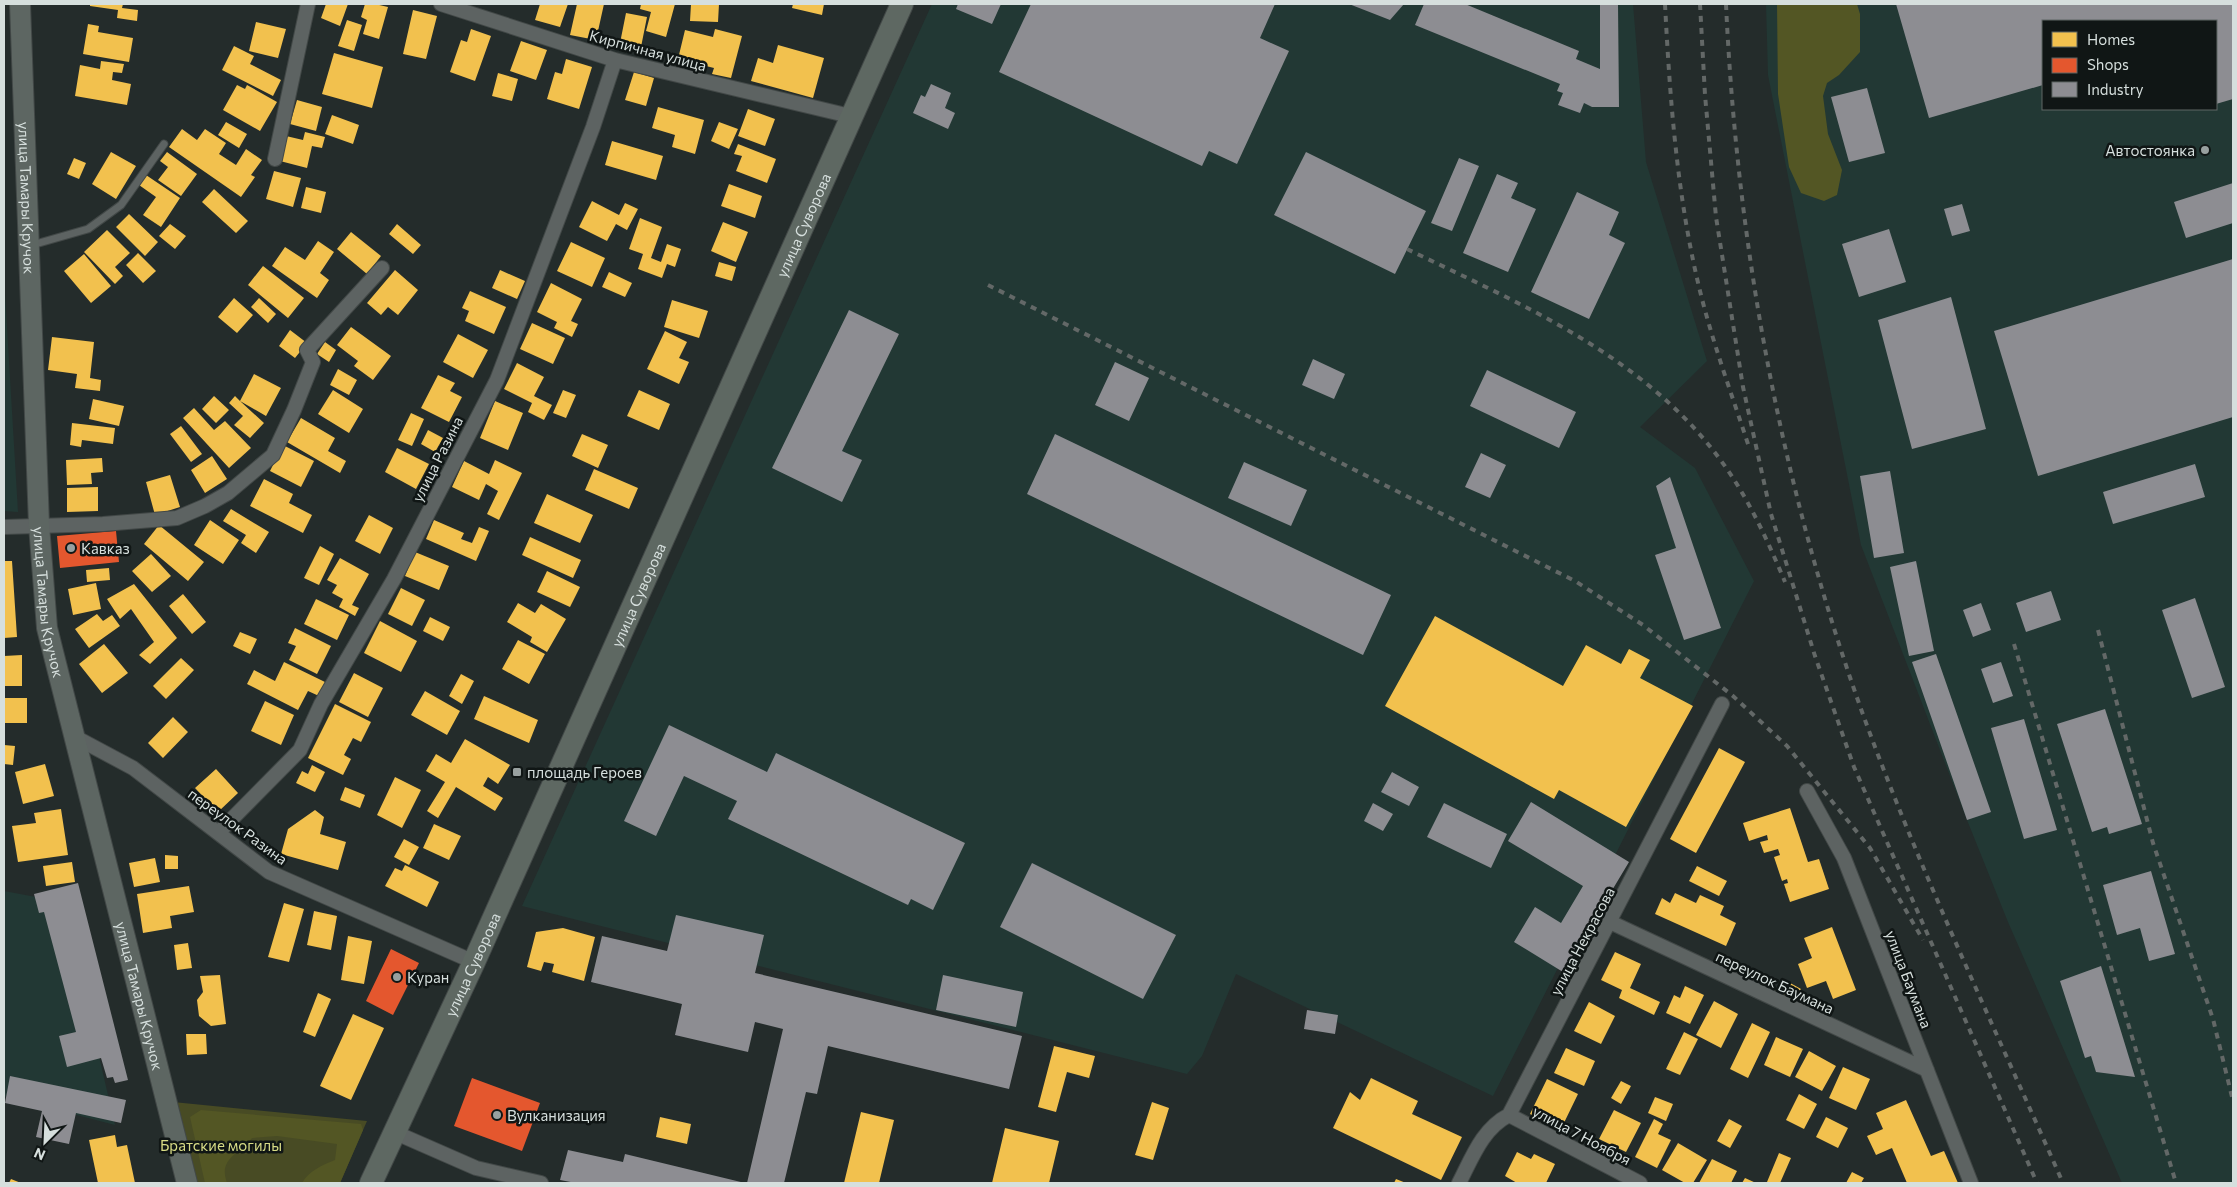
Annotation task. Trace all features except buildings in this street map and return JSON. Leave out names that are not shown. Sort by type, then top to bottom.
[{"type":"main road","name":"улица Суворова","points":[[371,1183],[396,1133],[474,962],[513,871],[801,231],[850,116],[902,4]]},
{"type":"street","name":"улица Тамары Кручок","points":[[20,4],[39,525],[47,628],[187,1183]]},
{"type":"street","points":[[275,159],[308,4]]},
{"type":"street","name":"Кирпичная улица","points":[[441,4],[615,60],[850,116]]},
{"type":"street","name":"улица Разина","points":[[218,833],[300,750],[321,704],[394,579],[497,380],[594,127],[615,60]]},
{"type":"street","points":[[4,527],[103,524],[177,518],[205,506],[228,493],[273,455],[294,410],[313,362],[308,350],[382,268]]},
{"type":"street","name":"улица Некрасова","points":[[1459,1183],[1486,1133],[1500,1119],[1509,1115],[1722,704]]},
{"type":"street","name":"переулок Разина","points":[[75,737],[133,768],[269,872],[474,962]]},
{"type":"street","name":"улица Баумана","points":[[1806,790],[1844,858],[1970,1183]]},
{"type":"street","name":"переулок Баумана","points":[[1610,922],[1927,1070]]},
{"type":"street","name":"улица 7 Ноября","points":[[1509,1115],[1640,1183]]},
{"type":"street","points":[[396,1133],[476,1168],[541,1183]]},
{"type":"lane","points":[[29,246],[88,229],[122,205],[164,144]]},
{"type":"shaded area","points":[[932,4],[1633,4],[1646,162],[1707,361],[1640,427],[1695,468],[1754,581],[1493,1096],[1236,974],[1202,1056],[1187,1074],[522,906]]},
{"type":"shaded area","points":[[1766,4],[2233,4],[2233,1183],[2122,1183],[2008,922],[1861,545],[1768,75]]},
{"type":"shaded area","points":[[4,277],[18,512],[4,511]]},
{"type":"shaded area","points":[[4,891],[68,903],[66,915],[115,1125],[4,1096]]},
{"type":"green space","points":[[1777,4],[1857,4],[1860,14],[1860,52],[1839,75],[1827,83],[1823,96],[1828,134],[1842,170],[1837,195],[1824,201],[1801,193],[1789,167],[1778,94]]},
{"type":"green space","name":"Братские могилы","points":[[173,1102],[367,1121],[340,1183],[190,1183]]},
{"type":"green space","points":[[201,1110],[361,1124],[363,1130],[340,1183],[302,1183],[312,1172],[335,1160],[337,1144],[277,1136],[252,1138],[228,1162],[225,1168],[227,1183],[205,1183],[190,1117]]},
{"type":"railway","points":[[1665,4],[1676,148],[1692,256],[1711,330],[1749,447]]},
{"type":"railway","points":[[1700,4],[1705,95],[1716,217],[1743,387],[1771,514],[1815,656],[1854,767],[2037,1183]]},
{"type":"railway","points":[[1726,4],[1740,183],[1752,272],[1767,361],[1807,536],[1832,623],[1861,709],[1907,829],[2063,1183]]},
{"type":"railway","points":[[1407,249],[1492,290],[1576,335],[1616,361],[1653,389],[1688,421],[1729,472],[1756,518],[1785,582]]},
{"type":"railway","points":[[988,285],[1575,581],[1643,625],[1733,696],[1787,746],[1870,848],[1923,940]]},
{"type":"railway","points":[[2098,630],[2153,843],[2213,1019],[2233,1101]]},
{"type":"railway","points":[[2014,644],[2176,1183]]},
{"type":"place","name":"Автостоянка","points":[[2205,150]]},
{"type":"place","name":"Кавказ","points":[[71,548]]},
{"type":"place","name":"площадь Героев","points":[[517,772]]},
{"type":"place","name":"Куран","points":[[397,977]]},
{"type":"place","name":"Вулканизация","points":[[497,1115]]}]
